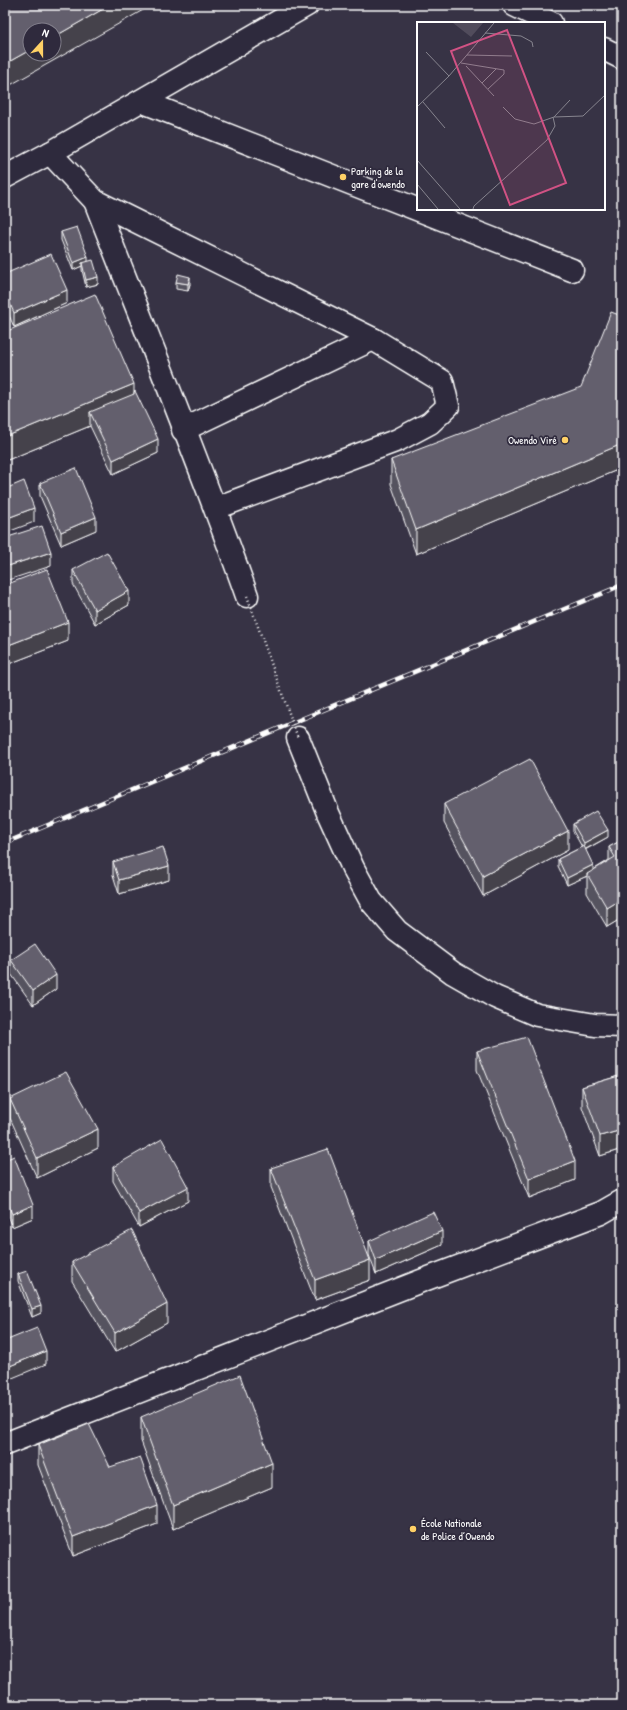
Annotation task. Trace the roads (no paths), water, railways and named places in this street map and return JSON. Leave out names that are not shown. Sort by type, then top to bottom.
[{"type":"street","points":[[5,177],[50,153],[307,5]]},
{"type":"street","points":[[514,5],[549,22]]},
{"type":"street","points":[[605,50],[622,58]]},
{"type":"street","points":[[141,101],[417,209]]},
{"type":"street","points":[[50,153],[95,201],[373,339],[442,381],[448,406],[430,423],[398,440],[216,508]]},
{"type":"street","points":[[95,201],[183,430],[216,508],[247,596]]},
{"type":"street","points":[[419,210],[572,270]]},
{"type":"street","points":[[183,430],[373,339]]},
{"type":"street","points":[[298,738],[328,813],[353,868],[371,901],[397,931],[453,973],[495,997],[537,1015],[595,1025],[622,1026]]},
{"type":"street","points":[[5,1444],[421,1281],[601,1213],[622,1201]]},
{"type":"railway","points":[[5,843],[622,585]]},
{"type":"place","name":"Parking de la gare d'owendo","points":[[343,177]]},
{"type":"place","name":"Owendo Viré","points":[[565,440]]},
{"type":"place","name":"École Nationale de Police d’Owendo","points":[[413,1529]]}]
